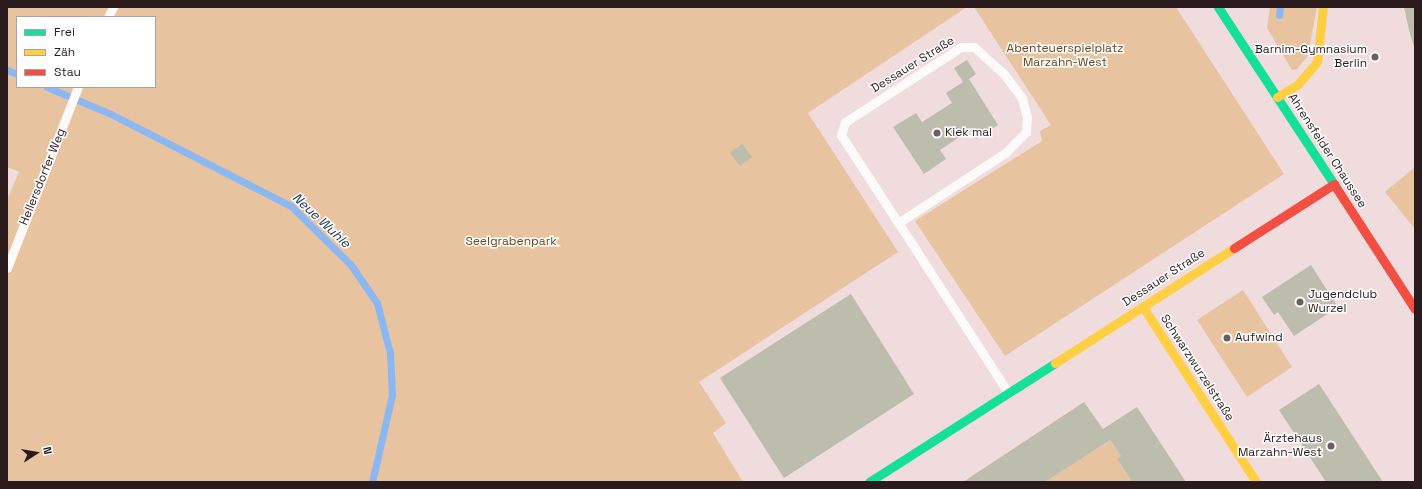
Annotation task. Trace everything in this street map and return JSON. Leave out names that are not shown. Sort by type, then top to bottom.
[{"type":"street","name":"Ahrensfelder Chaussee","points":[[1218,7],[1415,309]]},
{"type":"street","points":[[1277,97],[1297,85],[1317,62],[1323,7]]},
{"type":"street","name":"Dessauer Straße","points":[[869,482],[1007,391],[1143,307],[1334,184]]},
{"type":"street","name":"Schwarzwurzelstraße","points":[[1143,307],[1256,482]]},
{"type":"lane","points":[[108,16],[113,7]]},
{"type":"lane","name":"Dessauer Straße","points":[[898,223],[1005,153],[1026,132],[1028,117],[1022,98],[1004,74],[974,47],[961,47],[845,122],[841,134],[898,223],[1007,391]]},
{"type":"lane","name":"Hellersdorfer Weg","points":[[7,268],[78,88]]},
{"type":"green space","name":"Seelgrabenpark","points":[[7,7],[967,7],[808,113],[898,252],[699,382],[726,423],[713,433],[743,482],[7,482],[7,200],[19,172],[7,167]]},
{"type":"green space","name":"Abenteuerspielplatz Marzahn-West","points":[[974,7],[1176,7],[1284,174],[1005,356],[915,221],[1042,141],[1040,131],[1051,125]]},
{"type":"green space","points":[[1270,7],[1317,7],[1308,56],[1297,69],[1292,70],[1267,28]]},
{"type":"green space","points":[[1415,167],[1415,229],[1385,192]]},
{"type":"green space","points":[[1243,290],[1292,367],[1247,397],[1197,320]]},
{"type":"green space","points":[[1110,440],[1121,456],[1117,459],[1132,482],[1045,482]]},
{"type":"building","points":[[1404,7],[1415,7],[1415,50],[1409,30]]},
{"type":"building","points":[[967,60],[976,74],[969,79],[998,125],[976,139],[970,130],[940,150],[946,159],[924,174],[893,127],[916,113],[922,122],[952,103],[946,93],[963,82],[954,68]]},
{"type":"building","points":[[742,144],[752,157],[740,166],[730,153]]},
{"type":"building","name":"Jugendclub Wurzel","points":[[1311,265],[1338,307],[1294,336],[1278,312],[1274,315],[1262,297]]},
{"type":"building","points":[[851,294],[914,394],[784,478],[720,378]]},
{"type":"building","name":"Ärztehaus Marzahn-West","points":[[1319,384],[1383,482],[1326,482],[1279,410]]},
{"type":"building","points":[[1084,402],[1103,429],[1137,407],[1186,482],[1132,482],[1117,459],[1121,456],[1110,440],[1045,482],[963,482]]},
{"type":"waterway","points":[[1279,15],[1280,7]]},
{"type":"waterway","name":"Neue Wuhle","points":[[7,70],[16,74]]},
{"type":"waterway","name":"Neue Wuhle","points":[[49,88],[111,114],[291,206],[351,265],[377,303],[390,353],[392,395],[372,482]]},
{"type":"traffic: fast","points":[[1218,7],[1337,189]]},
{"type":"traffic: fast","points":[[869,482],[1055,363]]},
{"type":"traffic: slow","points":[[1277,97],[1297,85],[1317,62],[1323,7]]},
{"type":"traffic: slow","points":[[1055,363],[1234,248]]},
{"type":"traffic: slow","points":[[1143,307],[1256,482]]},
{"type":"traffic: jam","points":[[1234,248],[1334,184]]},
{"type":"traffic: jam","points":[[1337,189],[1415,309]]},
{"type":"place","name":"Barnim-Gymnasium Berlin","points":[[1375,57]]},
{"type":"place","name":"Kiek mal","points":[[937,133]]},
{"type":"place","name":"Jugendclub Wurzel","points":[[1300,302]]},
{"type":"place","name":"Aufwind","points":[[1227,338]]},
{"type":"place","name":"Ärztehaus Marzahn-West","points":[[1331,446]]}]
